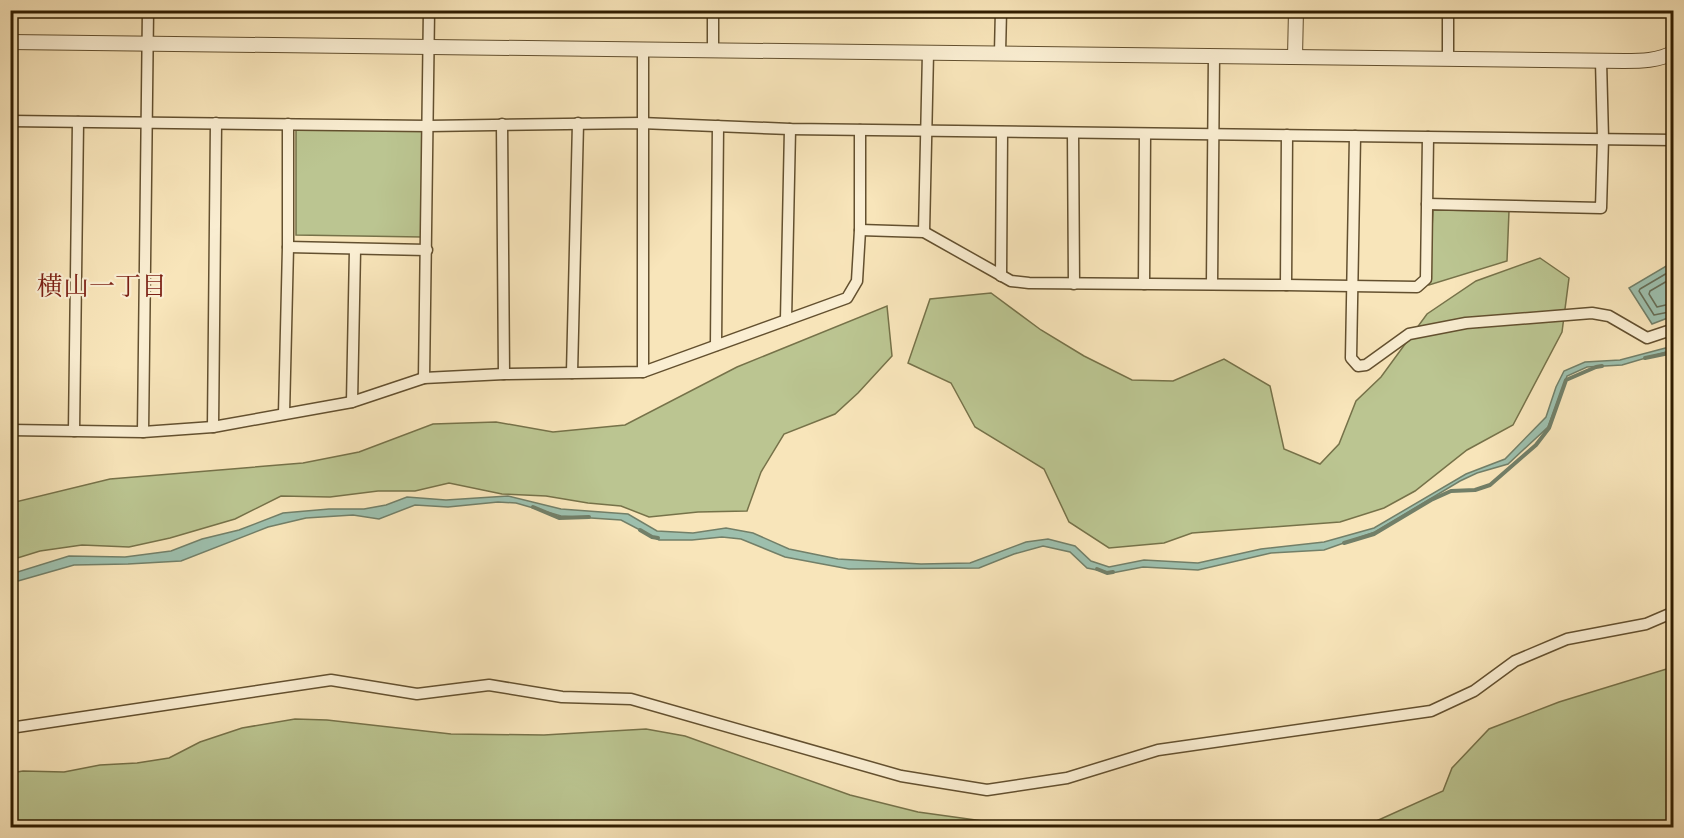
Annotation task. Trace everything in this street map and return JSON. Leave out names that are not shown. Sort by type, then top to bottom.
[{"type":"street","points":[[143,432],[148,10]]},
{"type":"street","points":[[424,378],[429,10]]},
{"type":"street","points":[[712,50],[713,10]]},
{"type":"street","points":[[1000,53],[1001,10]]},
{"type":"street","points":[[1295,57],[1296,10]]},
{"type":"street","points":[[1448,59],[1449,10]]},
{"type":"street","points":[[10,42],[1601,61],[1643,61],[1667,56],[1674,52]]},
{"type":"street","points":[[642,49],[642,372]]},
{"type":"street","points":[[924,232],[928,53]]},
{"type":"street","points":[[1212,284],[1214,56]]},
{"type":"street","points":[[1427,204],[1601,207],[1603,139],[1601,61]]},
{"type":"street","points":[[10,121],[428,126],[641,123],[790,129],[1674,140]]},
{"type":"street","points":[[74,431],[78,123]]},
{"type":"street","points":[[213,427],[216,123]]},
{"type":"street","points":[[572,373],[578,123]]},
{"type":"street","points":[[284,414],[288,124]]},
{"type":"street","points":[[502,124],[504,374]]},
{"type":"street","points":[[716,345],[718,126]]},
{"type":"street","points":[[786,320],[790,129]]},
{"type":"street","points":[[10,430],[143,432],[213,427],[352,402],[424,378],[642,372],[847,298],[857,282],[860,230],[860,130]]},
{"type":"street","points":[[1001,276],[1002,132]]},
{"type":"street","points":[[1073,133],[1074,284]]},
{"type":"street","points":[[1144,284],[1145,134]]},
{"type":"street","points":[[1286,285],[1287,135]]},
{"type":"street","points":[[1355,136],[1351,358],[1358,366],[1366,365],[1409,334],[1466,323],[1592,313],[1609,316],[1647,338],[1674,329]]},
{"type":"street","points":[[860,230],[924,232],[1011,281],[1029,284],[1417,287],[1426,279],[1428,137]]},
{"type":"street","points":[[288,247],[427,250]]},
{"type":"street","points":[[352,402],[355,250]]},
{"type":"street","points":[[10,728],[331,680],[417,694],[489,685],[562,697],[631,699],[901,776],[987,790],[1067,778],[1158,750],[1431,711],[1474,692],[1515,660],[1567,639],[1646,624],[1674,612]]},
{"type":"green space","points":[[296,128],[423,130],[422,237],[296,235]]},
{"type":"green space","points":[[1433,210],[1509,211],[1507,261],[1429,285]]},
{"type":"green space","points":[[1540,258],[1569,278],[1562,332],[1513,425],[1467,450],[1415,491],[1384,508],[1340,522],[1192,533],[1164,543],[1109,548],[1069,522],[1044,469],[975,427],[951,383],[908,363],[930,299],[991,293],[1041,330],[1084,356],[1132,380],[1173,381],[1224,359],[1270,386],[1284,449],[1320,464],[1339,444],[1356,401],[1381,377],[1427,314],[1476,281]]},
{"type":"green space","points":[[887,306],[892,356],[835,414],[784,434],[761,472],[747,511],[698,512],[649,517],[621,506],[546,496],[502,494],[449,483],[415,491],[378,491],[330,497],[281,496],[235,519],[170,538],[129,547],[82,545],[40,551],[11,560],[11,503],[110,479],[303,463],[359,452],[433,424],[496,422],[553,432],[625,425],[737,367]]},
{"type":"green space","points":[[1673,667],[1673,827],[1363,827],[1443,791],[1452,768],[1489,729],[1559,702]]},
{"type":"green space","points":[[295,719],[327,720],[451,734],[544,735],[646,729],[685,736],[850,795],[918,812],[1012,825],[1096,827],[11,827],[11,773],[64,772],[100,765],[169,758],[200,742],[242,728]]},
{"type":"water","points":[[1673,262],[1673,316],[1652,324],[1629,288]]},
{"type":"water","points":[[1673,346],[1673,350],[1622,365],[1587,367],[1567,376],[1548,427],[1508,464],[1477,473],[1460,481],[1375,532],[1324,550],[1271,553],[1198,570],[1143,567],[1112,573],[1087,568],[1070,552],[1043,546],[1014,554],[979,568],[849,569],[785,557],[741,539],[722,537],[659,540],[621,520],[561,516],[516,503],[498,502],[448,507],[415,505],[379,519],[353,515],[306,518],[268,527],[181,561],[74,565],[11,583],[11,574],[69,556],[125,557],[171,551],[202,539],[239,530],[283,513],[364,509],[386,505],[407,497],[446,500],[508,496],[561,509],[628,514],[657,531],[693,533],[726,528],[753,533],[789,549],[838,559],[921,564],[970,563],[1026,542],[1048,539],[1075,546],[1091,561],[1109,567],[1144,560],[1198,563],[1261,549],[1324,542],[1374,528],[1466,474],[1505,459],[1546,417],[1564,371],[1585,362],[1620,360]]},
{"type":"waterway","points":[[1645,358],[1674,352]]},
{"type":"waterway","points":[[1344,543],[1374,534],[1431,500],[1451,491],[1475,490],[1490,485],[1536,445],[1549,428],[1566,380],[1602,366]]},
{"type":"waterway","points":[[533,507],[559,518],[589,517]]},
{"type":"waterway","points":[[640,530],[658,538]]},
{"type":"waterway","points":[[1097,569],[1107,573],[1113,572]]},
{"type":"district","name":"横山一丁目","points":[[102,288]]}]
